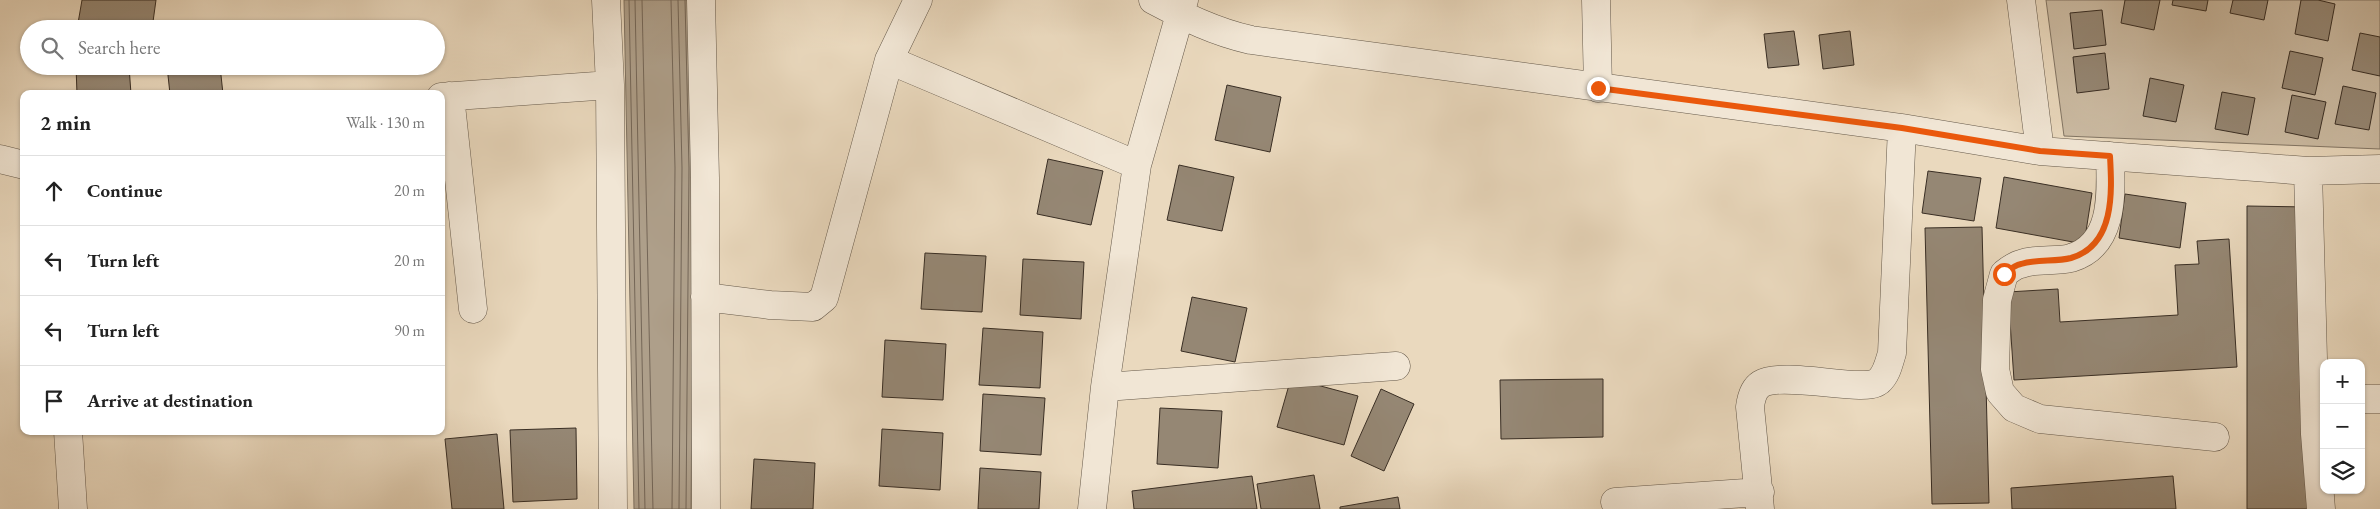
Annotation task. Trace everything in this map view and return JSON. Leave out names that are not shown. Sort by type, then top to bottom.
[{"type":"street","points":[[606,0],[610,85],[613,509]]},
{"type":"street","points":[[701,0],[706,509]]},
{"type":"street","points":[[705,297],[770,305],[813,307],[824,298],[889,60],[918,0]]},
{"type":"street","points":[[1153,0],[1182,7],[1228,35],[1251,40],[1902,128],[2040,151],[2308,170],[2380,169]]},
{"type":"street","points":[[1596,0],[1598,88]]},
{"type":"street","points":[[2021,0],[2040,151]]},
{"type":"street","points":[[1092,509],[1105,387],[1137,165],[1182,7]]},
{"type":"street","points":[[889,60],[1137,165]]},
{"type":"street","points":[[473,309],[446,97],[610,85]]},
{"type":"street","points":[[1615,502],[1760,501],[1750,407],[1752,395],[1761,384],[1780,379],[1849,386],[1872,384],[1879,381],[1887,369],[1892,353],[1902,128]]},
{"type":"street","points":[[2110,156],[2112,194],[2106,224],[2092,247],[2071,258],[2020,264],[2004,274],[1996,300],[1995,369],[2000,392],[2014,408],[2040,419],[2216,437]]},
{"type":"street","points":[[0,159],[20,164]]},
{"type":"street","points":[[2308,170],[2319,398],[2320,509]]},
{"type":"street","points":[[1105,387],[1396,366]]},
{"type":"street","points":[[2365,399],[2380,399]]},
{"type":"street","points":[[68,435],[73,509]]},
{"type":"shaded area","points":[[2046,0],[2380,0],[2380,149],[2064,136]]},
{"type":"water","points":[[624,0],[690,0],[694,168],[691,509],[634,509]]},
{"type":"building","points":[[82,0],[156,0],[153,20],[79,20]]},
{"type":"building","points":[[2125,0],[2160,0],[2154,30],[2121,23]]},
{"type":"building","points":[[2173,0],[2208,0],[2206,11],[2172,5]]},
{"type":"building","points":[[2233,0],[2268,0],[2264,20],[2230,13]]},
{"type":"building","points":[[2301,0],[2318,0],[2335,4],[2328,41],[2295,34]]},
{"type":"building","points":[[2102,10],[2106,45],[2074,49],[2070,13]]},
{"type":"building","points":[[1794,31],[1799,65],[1768,68],[1764,34]]},
{"type":"building","points":[[1850,31],[1854,65],[1823,69],[1819,35]]},
{"type":"building","points":[[2360,33],[2380,37],[2380,76],[2352,70]]},
{"type":"building","points":[[2290,51],[2323,58],[2315,95],[2282,88]]},
{"type":"building","points":[[2105,53],[2109,89],[2077,93],[2073,57]]},
{"type":"building","points":[[76,75],[130,75],[131,90],[77,90]]},
{"type":"building","points":[[168,75],[221,75],[223,90],[170,90]]},
{"type":"building","points":[[2150,78],[2184,85],[2176,122],[2143,116]]},
{"type":"building","points":[[1227,85],[1281,97],[1270,152],[1215,140]]},
{"type":"building","points":[[2343,86],[2376,93],[2369,130],[2335,124]]},
{"type":"building","points":[[2222,92],[2255,98],[2248,135],[2215,129]]},
{"type":"building","points":[[2292,95],[2326,102],[2318,139],[2285,132]]},
{"type":"building","points":[[1048,159],[1103,171],[1091,225],[1037,214]]},
{"type":"building","points":[[1179,165],[1234,177],[1222,231],[1167,220]]},
{"type":"building","points":[[1928,171],[1981,178],[1974,221],[1922,213]]},
{"type":"building","points":[[2004,177],[2092,193],[2084,244],[1996,228]]},
{"type":"building","points":[[2125,194],[2186,203],[2180,248],[2119,238]]},
{"type":"building","points":[[2247,206],[2308,207],[2308,509],[2247,509]]},
{"type":"building","points":[[1982,227],[1989,503],[1932,504],[1925,228]]},
{"type":"building","points":[[2229,239],[2237,367],[2014,380],[2008,292],[2058,289],[2060,322],[2178,315],[2175,265],[2199,264],[2197,241]]},
{"type":"building","points":[[925,253],[986,256],[982,312],[921,309]]},
{"type":"building","points":[[1023,259],[1084,262],[1081,319],[1020,315]]},
{"type":"building","points":[[1192,297],[1247,308],[1235,362],[1181,351]]},
{"type":"building","points":[[983,328],[1043,332],[1040,388],[979,385]]},
{"type":"building","points":[[885,340],[946,344],[943,400],[882,397]]},
{"type":"building","points":[[1291,378],[1358,396],[1344,445],[1277,427]]},
{"type":"building","points":[[1603,379],[1603,437],[1501,439],[1500,380]]},
{"type":"building","points":[[1381,389],[1414,404],[1384,471],[1351,456]]},
{"type":"building","points":[[983,394],[1045,398],[1041,455],[980,451]]},
{"type":"building","points":[[1160,408],[1222,411],[1218,468],[1157,464]]},
{"type":"building","points":[[576,428],[577,499],[513,502],[510,430]]},
{"type":"building","points":[[882,429],[943,433],[940,490],[879,486]]},
{"type":"building","points":[[497,434],[504,509],[452,509],[445,439]]},
{"type":"building","points":[[754,459],[815,463],[813,509],[751,509]]},
{"type":"building","points":[[980,468],[1041,472],[1039,509],[978,509]]},
{"type":"building","points":[[1314,475],[1320,509],[1261,509],[1257,484]]},
{"type":"building","points":[[1252,476],[1257,509],[1134,509],[1132,491]]},
{"type":"building","points":[[2173,476],[2176,509],[2012,509],[2011,488]]},
{"type":"building","points":[[1398,497],[1400,509],[1340,509],[1340,507]]},
{"type":"route","points":[[1598,88],[1902,128],[2040,151],[2110,156],[2112,194],[2106,224],[2092,247],[2071,258],[2020,264],[2004,274]]}]
